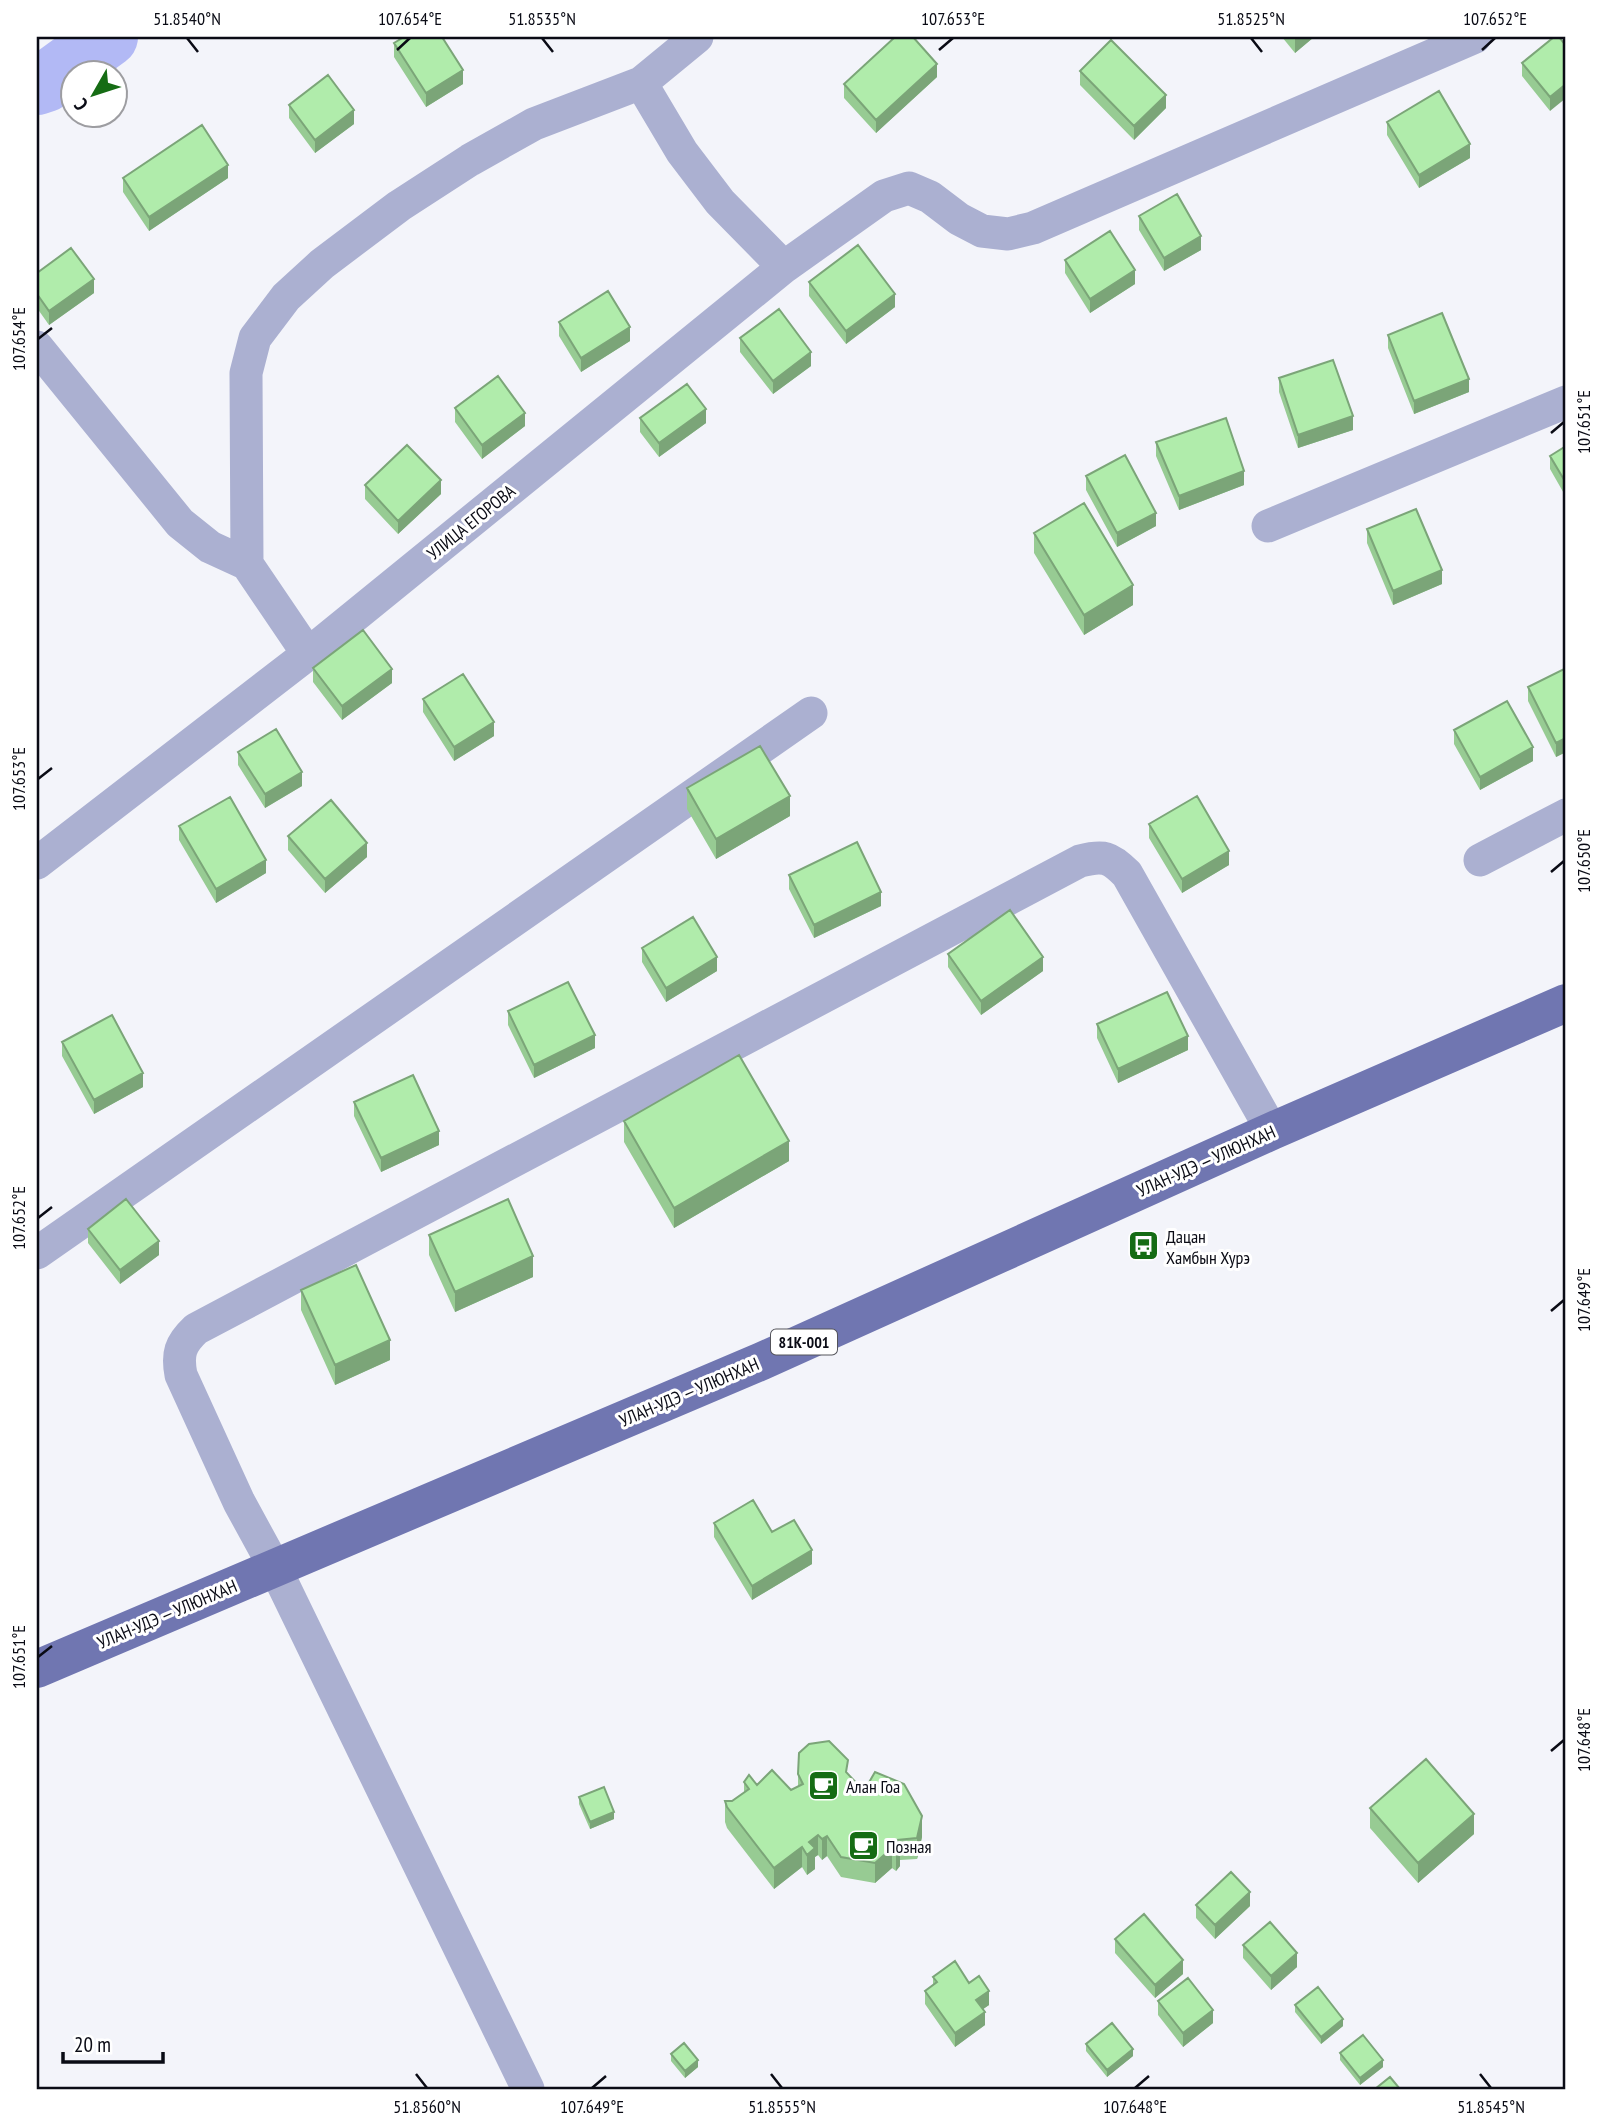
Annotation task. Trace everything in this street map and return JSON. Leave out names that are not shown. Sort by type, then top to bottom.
[{"type":"main road","name":"УЛАН-УДЭ — УЛЮНХАН","points":[[37,1669],[762,1361],[1272,1131],[1566,1003]]},
{"type":"street","points":[[247,564],[246,373],[255,338],[286,297],[322,264],[399,206],[470,160],[534,124],[641,83],[697,37]]},
{"type":"street","name":"УЛИЦА ЕГОРОВА","points":[[37,863],[308,653],[784,267],[884,196],[909,188],[930,197],[959,219],[982,231],[1008,234],[1033,228],[1475,37]]},
{"type":"street","points":[[641,83],[682,152],[720,202],[784,267]]},
{"type":"street","points":[[37,347],[180,523],[210,547],[247,564],[308,653]]},
{"type":"street","points":[[1268,526],[1566,402]]},
{"type":"street","points":[[37,1252],[811,713]]},
{"type":"street","points":[[1480,860],[1566,815]]},
{"type":"street","points":[[528,2089],[275,1568],[239,1502],[181,1375],[177,1357],[183,1341],[196,1329],[1080,861],[1098,856],[1115,862],[1127,874],[1272,1131]]},
{"type":"building","points":[[404,37],[442,37],[463,70],[426,93],[394,43]]},
{"type":"building","points":[[895,37],[913,37],[937,64],[876,120],[844,84]]},
{"type":"building","points":[[1554,37],[1559,37],[1566,46],[1566,84],[1550,97],[1522,63]]},
{"type":"building","points":[[1111,40],[1166,95],[1134,126],[1080,71]]},
{"type":"building","points":[[328,75],[354,110],[315,140],[289,105]]},
{"type":"building","points":[[1439,91],[1470,144],[1419,175],[1387,122]]},
{"type":"building","points":[[202,125],[228,165],[149,217],[123,178]]},
{"type":"building","points":[[1177,194],[1201,236],[1164,258],[1139,216]]},
{"type":"building","points":[[1110,231],[1135,270],[1090,299],[1065,260]]},
{"type":"building","points":[[858,245],[895,294],[846,331],[809,282]]},
{"type":"building","points":[[71,248],[94,279],[49,311],[37,294],[37,273]]},
{"type":"building","points":[[608,291],[630,327],[581,358],[559,322]]},
{"type":"building","points":[[779,309],[811,352],[773,381],[740,338]]},
{"type":"building","points":[[1442,313],[1469,379],[1414,401],[1388,335]]},
{"type":"building","points":[[1333,360],[1353,416],[1298,435],[1279,378]]},
{"type":"building","points":[[498,376],[525,413],[482,445],[455,408]]},
{"type":"building","points":[[687,384],[706,409],[659,443],[640,418]]},
{"type":"building","points":[[1226,418],[1244,471],[1179,496],[1156,442]]},
{"type":"building","points":[[407,445],[441,480],[398,521],[365,485]]},
{"type":"building","points":[[1566,446],[1566,483],[1550,456]]},
{"type":"building","points":[[1125,455],[1156,513],[1117,533],[1086,476]]},
{"type":"building","points":[[1084,503],[1133,585],[1084,615],[1034,533]]},
{"type":"building","points":[[1416,509],[1442,570],[1393,591],[1367,529]]},
{"type":"building","points":[[363,630],[392,669],[342,706],[313,668]]},
{"type":"building","points":[[1566,668],[1566,738],[1556,743],[1528,687]]},
{"type":"building","points":[[463,674],[494,722],[454,747],[423,699]]},
{"type":"building","points":[[1507,701],[1533,747],[1480,777],[1454,730]]},
{"type":"building","points":[[276,729],[302,772],[265,794],[238,752]]},
{"type":"building","points":[[760,746],[790,796],[716,839],[687,788]]},
{"type":"building","points":[[1197,796],[1229,851],[1182,879],[1149,824]]},
{"type":"building","points":[[230,797],[266,860],[216,889],[179,826]]},
{"type":"building","points":[[331,800],[367,843],[325,879],[288,836]]},
{"type":"building","points":[[857,842],[881,892],[814,925],[789,875]]},
{"type":"building","points":[[1010,910],[1043,957],[981,1001],[948,954]]},
{"type":"building","points":[[693,917],[717,957],[666,988],[642,948]]},
{"type":"building","points":[[568,982],[595,1035],[534,1065],[508,1011]]},
{"type":"building","points":[[1167,992],[1188,1036],[1118,1069],[1097,1024]]},
{"type":"building","points":[[112,1015],[143,1073],[94,1100],[62,1042]]},
{"type":"building","points":[[739,1055],[789,1141],[674,1208],[624,1121]]},
{"type":"building","points":[[413,1075],[439,1131],[381,1158],[354,1102]]},
{"type":"building","points":[[126,1199],[159,1241],[120,1270],[88,1229]]},
{"type":"building","points":[[508,1199],[533,1256],[455,1292],[429,1235]]},
{"type":"building","points":[[356,1265],[390,1340],[335,1365],[301,1290]]},
{"type":"building","points":[[753,1500],[772,1532],[794,1520],[812,1550],[752,1586],[714,1523]]},
{"type":"building","points":[[829,1741],[848,1760],[846,1772],[864,1791],[875,1772],[904,1784],[922,1816],[917,1838],[896,1840],[900,1845],[896,1851],[892,1848],[875,1863],[841,1857],[827,1836],[822,1839],[818,1835],[809,1842],[815,1848],[807,1855],[802,1847],[774,1868],[725,1801],[732,1801],[749,1789],[744,1782],[749,1775],[757,1785],[772,1770],[791,1790],[803,1784],[798,1774],[799,1753],[809,1744]]},
{"type":"building","points":[[1426,1759],[1474,1814],[1418,1863],[1370,1808]]},
{"type":"building","points":[[604,1787],[614,1812],[590,1822],[579,1797]]},
{"type":"building","points":[[1231,1872],[1250,1892],[1215,1925],[1196,1905]]},
{"type":"building","points":[[1144,1914],[1183,1960],[1155,1985],[1115,1939]]},
{"type":"building","points":[[1270,1922],[1297,1953],[1271,1976],[1243,1945]]},
{"type":"building","points":[[955,1961],[969,1983],[979,1976],[989,1991],[976,2000],[985,2012],[955,2033],[925,1991],[937,1982],[933,1977]]},
{"type":"building","points":[[1188,1978],[1213,2010],[1183,2033],[1158,2001]]},
{"type":"building","points":[[1318,1987],[1343,2019],[1321,2037],[1295,2005]]},
{"type":"building","points":[[1112,2023],[1133,2049],[1107,2070],[1086,2044]]},
{"type":"building","points":[[1363,2035],[1383,2060],[1360,2078],[1340,2053]]},
{"type":"building","points":[[684,2043],[698,2060],[685,2071],[671,2054]]},
{"type":"building","points":[[1390,2077],[1400,2089],[1375,2089]]},
{"type":"waterway","points":[[37,85],[46,82],[108,37]]},
{"type":"place","name":"Дацан Хамбын Хурэ","points":[[1143,1246]]},
{"type":"place","name":"Алан Гоа","points":[[823,1786]]},
{"type":"place","name":"Позная","points":[[863,1846]]}]
